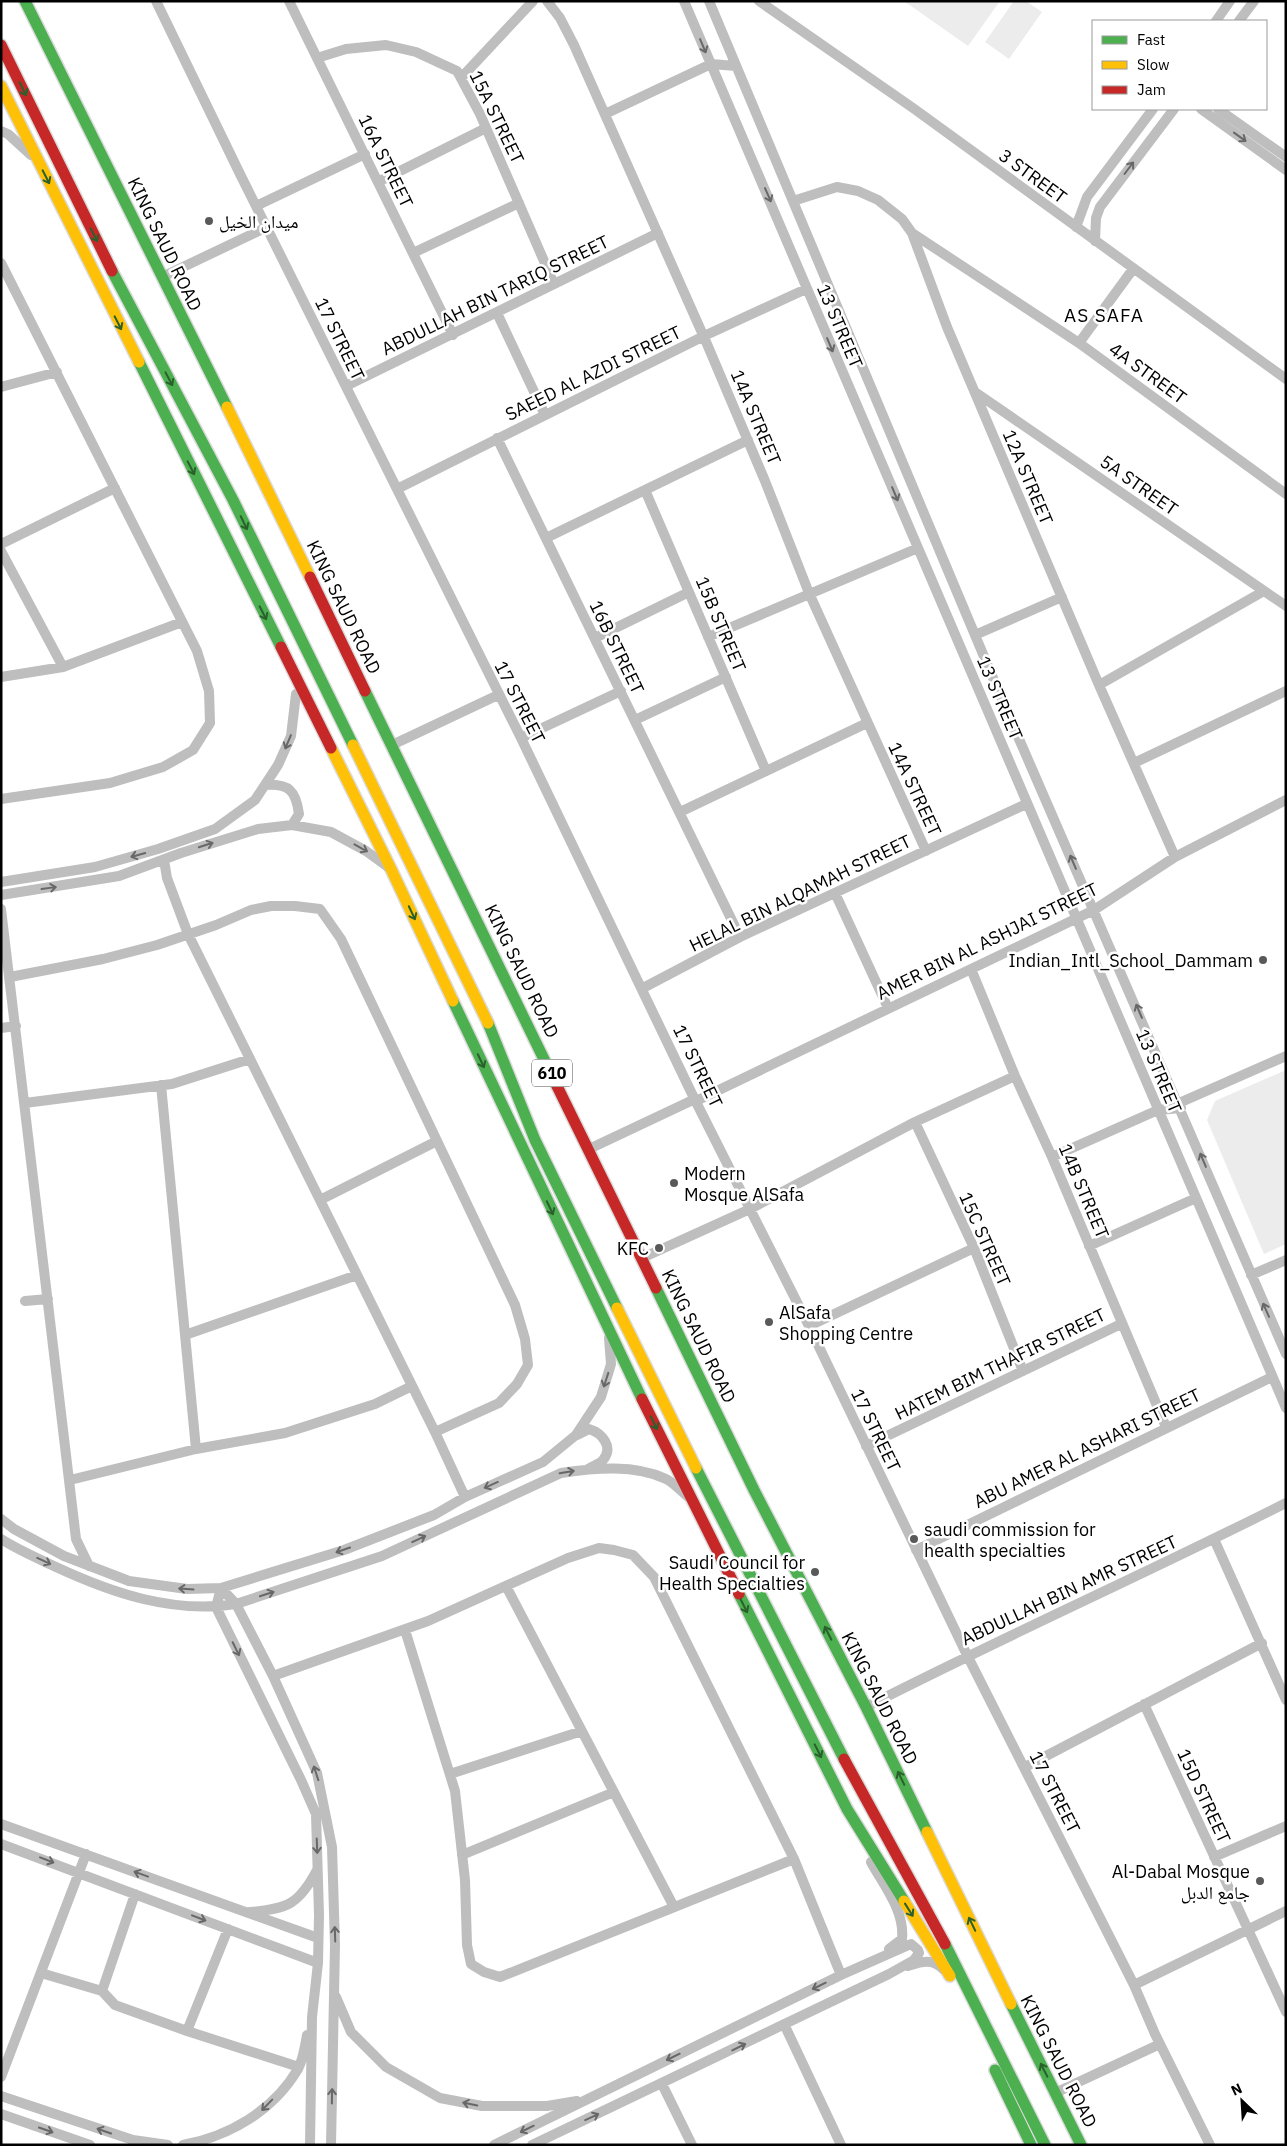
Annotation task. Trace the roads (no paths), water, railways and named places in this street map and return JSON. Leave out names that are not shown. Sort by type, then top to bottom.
[{"type":"main road","name":"KING SAUD ROAD","points":[[25,1],[392,745],[754,1490],[866,1707],[1081,2145]]},
{"type":"main road","name":"610","points":[[1,45],[95,238],[233,500],[481,1006],[535,1140],[715,1507],[831,1736],[946,1948],[1045,2145]]},
{"type":"main road","points":[[1,86],[391,869],[609,1332],[691,1500],[847,1809],[950,1975],[1031,2145]]},
{"type":"main road","points":[[987,2054],[995,2058],[1041,2145]]},
{"type":"street","name":"17 STREET","points":[[156,1],[266,227],[521,738],[696,1100],[809,1326],[967,1655],[1134,1986],[1160,2044],[1210,2145]]},
{"type":"street","name":"16A STREET","points":[[289,1],[453,335]]},
{"type":"street","points":[[461,78],[533,1]]},
{"type":"street","name":"14A STREET","points":[[547,1],[567,31],[605,114],[704,336],[748,440],[809,594],[866,723],[926,850]]},
{"type":"street","name":"13 STREET","points":[[684,1],[1286,1408]]},
{"type":"street","name":"13 STREET","points":[[709,1],[975,635],[1286,1354]]},
{"type":"street","name":"3 STREET","points":[[759,1],[912,108],[1286,379]]},
{"type":"street","points":[[1217,20],[1230,1]]},
{"type":"street","points":[[1240,20],[1254,1]]},
{"type":"street","name":"15A STREET","points":[[317,58],[346,49],[386,45],[424,55],[457,71],[486,128],[554,284]]},
{"type":"street","points":[[605,114],[711,64],[736,66]]},
{"type":"street","points":[[1076,227],[1087,197],[1152,110]]},
{"type":"street","points":[[1095,241],[1096,218],[1100,207],[1173,110]]},
{"type":"street","points":[[1202,110],[1286,170]]},
{"type":"street","points":[[1219,110],[1286,156]]},
{"type":"street","points":[[378,182],[486,128]]},
{"type":"street","points":[[1,130],[37,160]]},
{"type":"street","points":[[1134,135],[1148,144]]},
{"type":"street","points":[[256,206],[365,154]]},
{"type":"street","name":"12A STREET","points":[[793,201],[837,187],[858,191],[878,200],[902,219],[912,233],[947,327],[974,392],[1099,685],[1175,857]]},
{"type":"street","points":[[1087,197],[1100,207]]},
{"type":"street","points":[[413,253],[519,203]]},
{"type":"street","points":[[162,277],[266,227]]},
{"type":"street","name":"ABDULLAH BIN TARIQ STREET","points":[[346,386],[658,233]]},
{"type":"street","name":"4A STREET","points":[[912,233],[1079,343],[1286,494]]},
{"type":"street","points":[[1,263],[197,652],[209,691],[210,723],[193,750],[163,767],[110,783],[1,799]]},
{"type":"street","points":[[1079,343],[1133,269]]},
{"type":"street","name":"SAEED AL AZDI STREET","points":[[396,489],[704,336],[806,289]]},
{"type":"street","points":[[497,313],[545,415]]},
{"type":"street","points":[[1,388],[57,372]]},
{"type":"street","name":"5A STREET","points":[[974,392],[1286,606]]},
{"type":"street","name":"16B STREET","points":[[497,438],[740,937]]},
{"type":"street","points":[[546,538],[748,440]]},
{"type":"street","points":[[1,544],[115,488]]},
{"type":"street","name":"15B STREET","points":[[645,490],[766,771]]},
{"type":"street","points":[[708,637],[918,548]]},
{"type":"street","points":[[1,551],[63,667]]},
{"type":"street","points":[[1099,685],[1264,591]]},
{"type":"street","points":[[595,638],[689,592]]},
{"type":"street","points":[[975,635],[1062,598]]},
{"type":"street","points":[[1,677],[63,667],[182,622]]},
{"type":"street","points":[[635,720],[726,677]]},
{"type":"street","points":[[1134,763],[1286,691]]},
{"type":"street","points":[[521,738],[621,692]]},
{"type":"street","points":[[1,882],[95,867],[215,829],[255,800],[278,765],[291,736],[296,694]]},
{"type":"street","points":[[392,745],[498,695]]},
{"type":"street","points":[[680,812],[866,723]]},
{"type":"street","points":[[265,785],[284,786],[294,795],[297,800],[299,814],[292,825]]},
{"type":"street","name":"AMER BIN AL ASHJAI STREET","points":[[589,1149],[1094,910],[1175,857],[1286,800]]},
{"type":"street","name":"HELAL BIN ALQAMAH STREET","points":[[643,988],[740,937],[1026,804]]},
{"type":"street","points":[[1,896],[119,876],[258,829],[292,825],[331,832],[366,851],[391,869]]},
{"type":"street","points":[[164,860],[167,878],[188,934],[435,1432],[465,1497]]},
{"type":"street","points":[[835,893],[888,1008]]},
{"type":"street","points":[[10,977],[103,959],[157,945],[251,910],[271,906],[320,909],[341,939],[515,1305],[525,1339],[528,1365],[517,1384],[499,1403],[435,1432]]},
{"type":"street","points":[[1,909],[76,1539],[89,1566]]},
{"type":"street","name":"14B STREET","points":[[971,969],[1014,1076],[1052,1157],[1166,1427]]},
{"type":"street","points":[[1,1028],[16,1026]]},
{"type":"street","points":[[1052,1157],[1158,1110],[1180,1106],[1286,1056]]},
{"type":"street","points":[[25,1102],[172,1084],[250,1059]]},
{"type":"street","points":[[642,1258],[750,1209],[915,1122],[1014,1076]]},
{"type":"street","points":[[162,1085],[196,1449]]},
{"type":"street","name":"15C STREET","points":[[915,1122],[974,1248],[1023,1371]]},
{"type":"street","points":[[320,1200],[437,1141]]},
{"type":"street","points":[[1089,1246],[1196,1198]]},
{"type":"street","points":[[809,1326],[974,1248]]},
{"type":"street","points":[[1251,1275],[1286,1260]]},
{"type":"street","points":[[185,1335],[357,1275]]},
{"type":"street","points":[[25,1302],[48,1299]]},
{"type":"street","name":"HATEM BIM THAFIR STREET","points":[[866,1446],[1121,1324]]},
{"type":"street","points":[[576,1435],[600,1397],[611,1364],[609,1332]]},
{"type":"street","name":"ABU AMER AL ASHARI STREET","points":[[916,1550],[1272,1377]]},
{"type":"street","points":[[70,1480],[196,1449],[286,1433],[375,1404],[412,1386]]},
{"type":"street","points":[[1,1519],[57,1552],[129,1580],[187,1589],[221,1588],[344,1550],[434,1515],[465,1497],[543,1462],[576,1435],[589,1429],[598,1432],[604,1438],[608,1450],[602,1461],[587,1469]]},
{"type":"street","points":[[1,1539],[71,1574],[123,1594],[191,1608],[216,1607],[236,1604],[382,1556],[561,1473],[587,1469],[634,1470],[666,1479],[691,1500]]},
{"type":"street","name":"ABDULLAH BIN AMR STREET","points":[[866,1707],[967,1655],[1214,1539],[1286,1503]]},
{"type":"street","points":[[1214,1539],[1286,1700]]},
{"type":"street","points":[[273,1676],[428,1621],[568,1558],[599,1548],[633,1555],[654,1577],[794,1859],[841,1975]]},
{"type":"street","points":[[506,1586],[674,1907]]},
{"type":"street","points":[[221,1588],[236,1604],[273,1676],[317,1773],[332,1847],[334,1992],[331,2145]]},
{"type":"street","points":[[221,1588],[216,1607],[316,1814],[318,1963],[312,2018],[310,2145]]},
{"type":"street","points":[[404,1630],[455,1791],[465,1880],[467,1945],[471,1964],[484,1972],[500,1977],[794,1859]]},
{"type":"street","points":[[1025,1767],[1262,1643]]},
{"type":"street","name":"15D STREET","points":[[1144,1704],[1247,1929],[1282,1992],[1286,2012]]},
{"type":"street","points":[[450,1774],[582,1731]]},
{"type":"street","points":[[462,1855],[614,1792]]},
{"type":"street","points":[[847,1809],[864,1850],[896,1907],[903,1926],[902,1939],[879,1957]]},
{"type":"street","points":[[1,1824],[318,1938]]},
{"type":"street","points":[[1214,1857],[1286,1826]]},
{"type":"street","points":[[1,1844],[318,1963]]},
{"type":"street","points":[[1,2077],[86,1854]]},
{"type":"street","points":[[247,1912],[285,1907],[306,1891],[318,1869]]},
{"type":"street","points":[[102,1991],[135,1894]]},
{"type":"street","points":[[1134,1986],[1286,1911]]},
{"type":"street","points":[[187,2031],[228,1929]]},
{"type":"street","points":[[494,2145],[879,1957],[911,1944],[918,1950],[919,1953],[914,1960],[889,1974],[532,2145]]},
{"type":"street","points":[[889,1974],[921,1962],[932,1962],[939,1964],[950,1975]]},
{"type":"street","points":[[41,1973],[102,1991],[115,2005],[187,2031],[299,2067]]},
{"type":"street","points":[[334,1992],[351,2032],[386,2067],[440,2098],[482,2106],[547,2106],[588,2099]]},
{"type":"street","points":[[183,2145],[200,2142],[243,2124],[262,2110],[286,2085],[299,2067],[312,2018]]},
{"type":"street","points":[[784,2024],[841,2145]]},
{"type":"street","points":[[1055,2093],[1160,2044]]},
{"type":"street","points":[[662,2084],[692,2145]]},
{"type":"street","points":[[1,2096],[146,2145]]},
{"type":"street","points":[[1,2114],[90,2145]]},
{"type":"street","points":[[133,2140],[168,2145]]},
{"type":"place","name":"ميدان الخيل","points":[[209,221]]},
{"type":"place","name":"Indian_Intl_School_Dammam","points":[[1263,960]]},
{"type":"place","name":"Modern Mosque AlSafa","points":[[674,1183]]},
{"type":"place","name":"KFC","points":[[659,1248]]},
{"type":"place","name":"AlSafa Shopping Centre","points":[[769,1322]]},
{"type":"place","name":"saudi commission for health specialties","points":[[914,1539]]},
{"type":"place","name":"Saudi Council for Health Specialties","points":[[815,1572]]},
{"type":"place","name":"Al-Dabal Mosque جامع الدبل","points":[[1260,1881]]},
{"type":"district","name":"AS SAFA","points":[[1104,315]]}]
